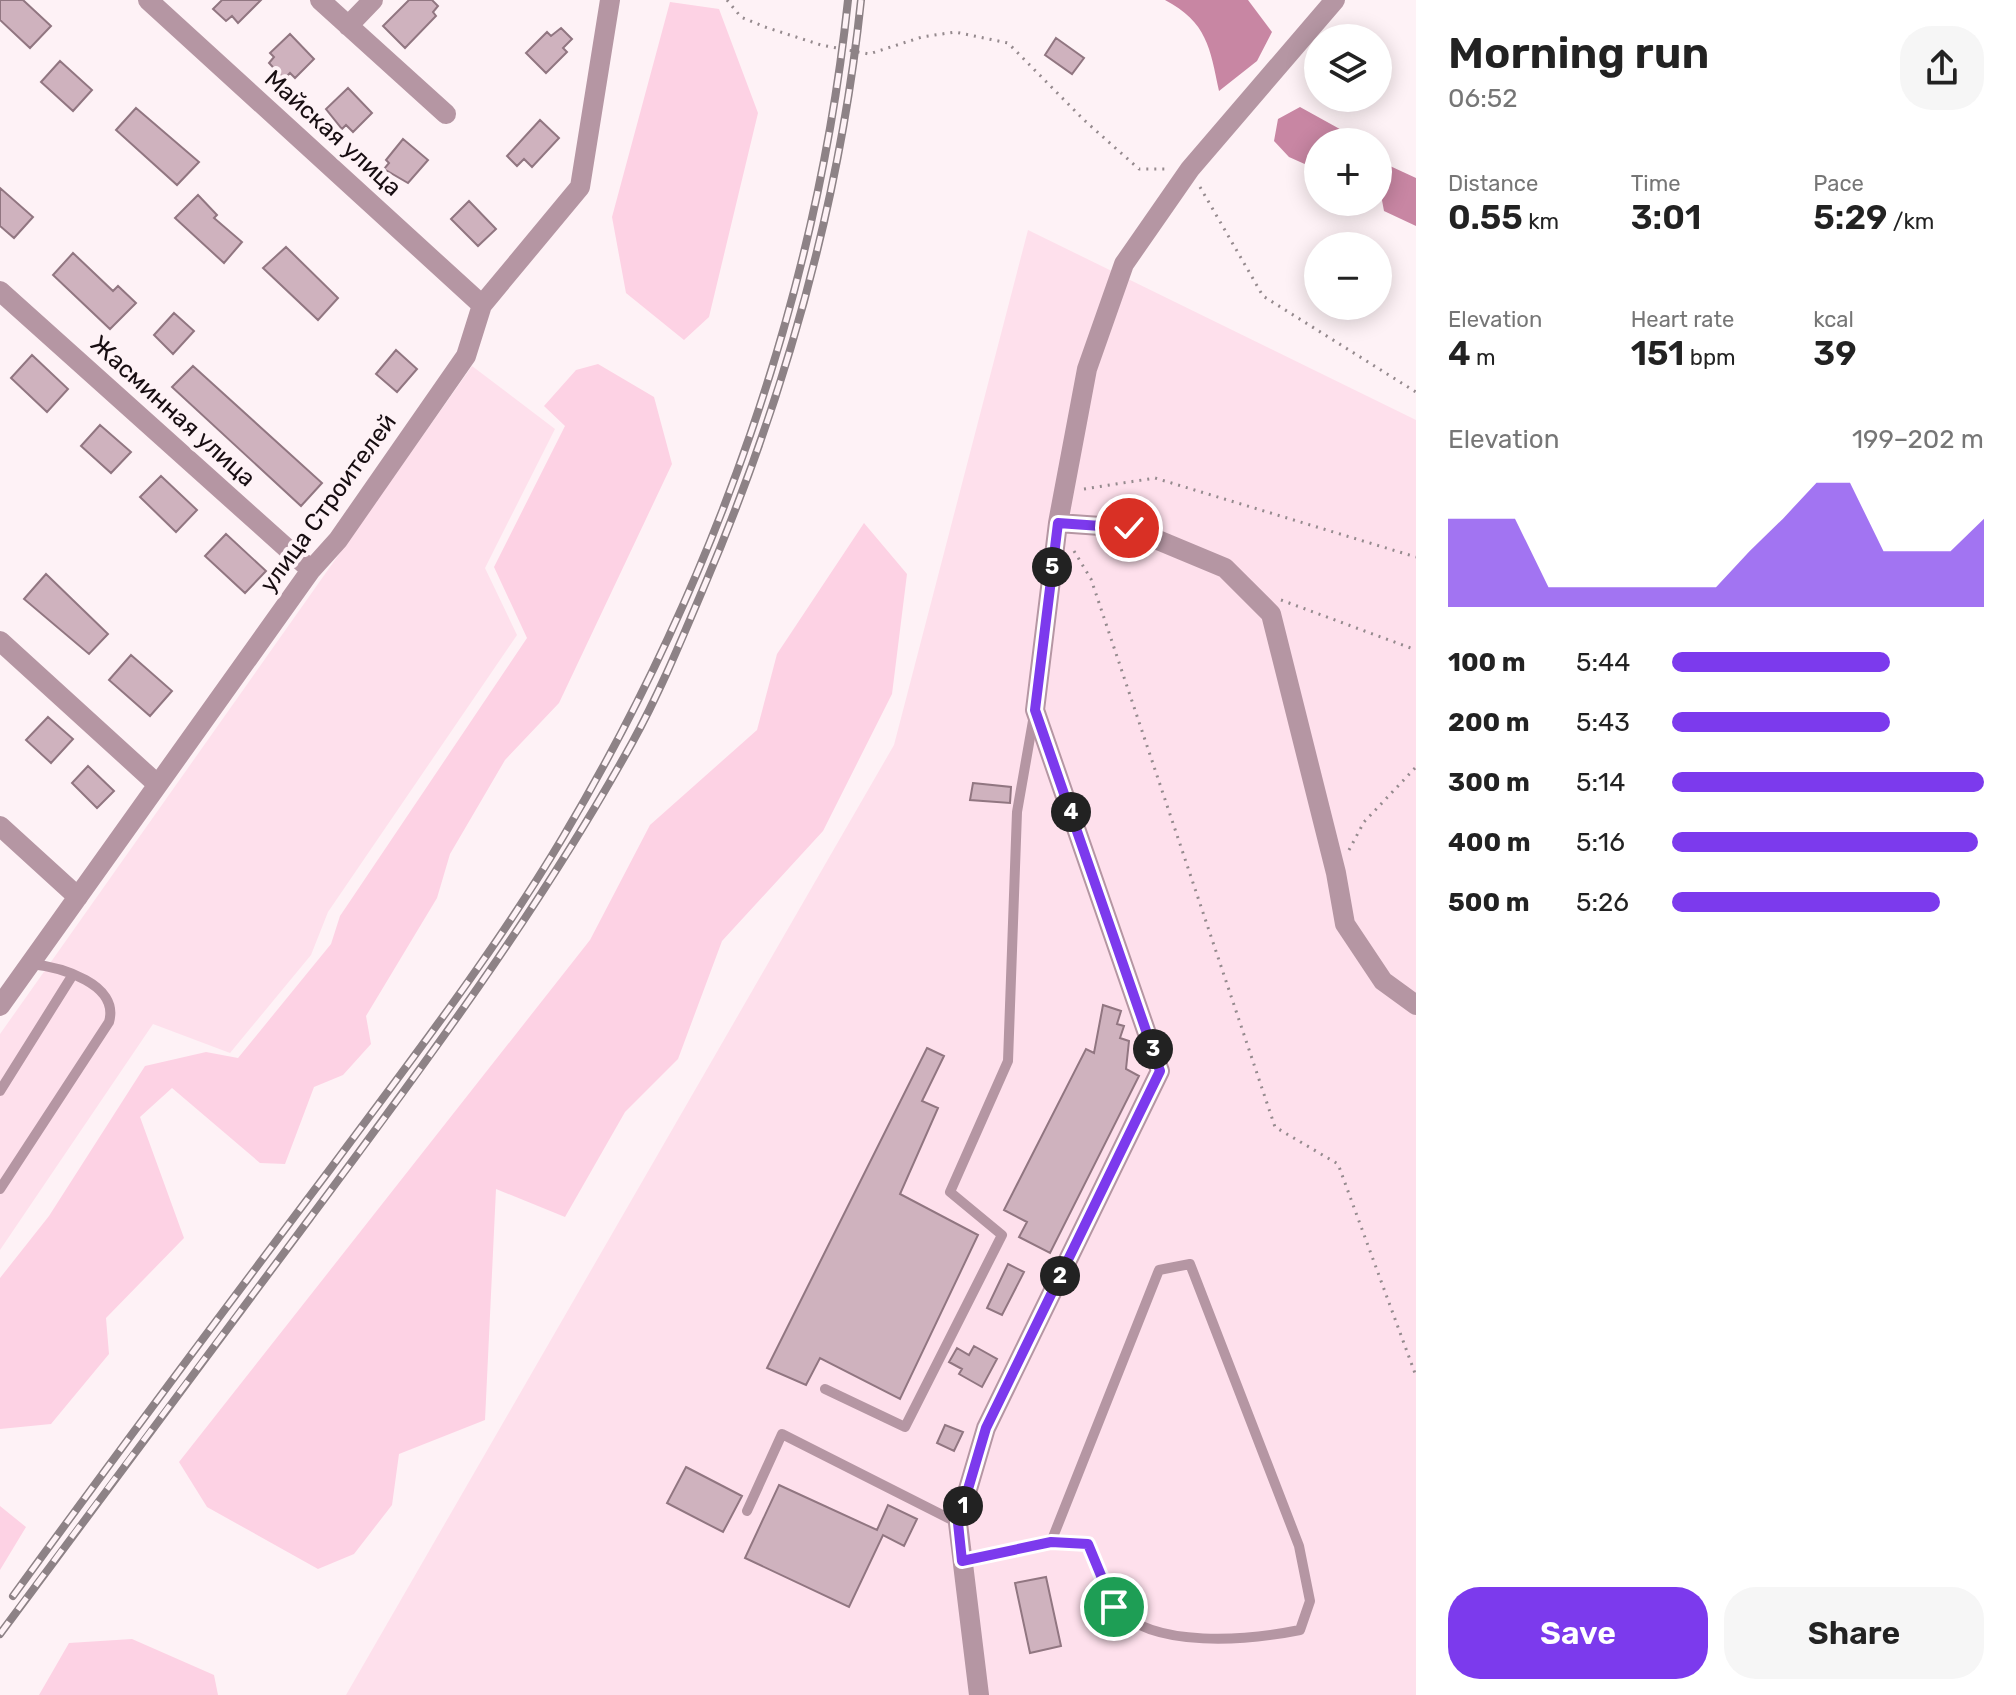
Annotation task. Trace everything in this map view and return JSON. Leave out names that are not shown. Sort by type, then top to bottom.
[{"type":"street","name":"Майская улица","points":[[148,0],[482,305]]},
{"type":"street","points":[[320,0],[446,114]]},
{"type":"street","points":[[348,26],[373,0]]},
{"type":"street","name":"улица Строителей","points":[[2,1005],[156,783],[311,570],[338,540],[466,356],[482,305],[580,187],[610,0]]},
{"type":"street","points":[[979,1695],[958,1523],[986,1428],[1160,1071],[1035,710],[1058,523],[1087,369],[1124,264],[1190,169],[1335,0]]},
{"type":"street","name":"Жасминная улица","points":[[0,291],[311,570]]},
{"type":"street","points":[[1058,523],[1129,528],[1225,568],[1271,614],[1336,873],[1345,924],[1383,981],[1416,1005]]},
{"type":"street","points":[[0,641],[156,783]]},
{"type":"street","points":[[0,826],[78,897]]},
{"type":"lane","points":[[825,1389],[905,1427],[1002,1235],[950,1192],[1008,1061],[1017,812],[1035,710]]},
{"type":"lane","points":[[0,1189],[109,1022],[112,1009],[109,998],[57,967],[31,964]]},
{"type":"lane","points":[[0,1091],[72,976]]},
{"type":"lane","points":[[962,1561],[1051,1542],[1088,1544],[1114,1607],[1145,1628],[1182,1638],[1276,1635],[1300,1630],[1310,1601],[1299,1546],[1190,1264],[1159,1270],[1051,1542]]},
{"type":"lane","points":[[747,1511],[782,1434],[958,1523]]},
{"type":"path","points":[[727,0],[741,17],[765,27],[821,45],[869,54],[922,37],[955,32],[1008,43],[1084,120],[1139,169],[1190,169],[1263,296],[1416,392]]},
{"type":"path","points":[[1065,492],[1155,478],[1416,557]]},
{"type":"path","points":[[1058,523],[1091,579],[1275,1127],[1338,1164],[1416,1376]]},
{"type":"path","points":[[1252,595],[1293,601],[1416,650]]},
{"type":"path","points":[[1336,873],[1364,822],[1416,767]]},
{"type":"shaded area","points":[[1165,0],[1248,0],[1272,32],[1257,61],[1219,91],[1209,49],[1198,27],[1179,8]]},
{"type":"shaded area","points":[[670,2],[719,9],[758,113],[709,317],[684,340],[626,293],[612,217]]},
{"type":"shaded area","points":[[1300,107],[1304,112],[1338,128],[1304,128],[1304,164],[1289,157],[1274,141],[1278,119]]},
{"type":"shaded area","points":[[1392,167],[1416,178],[1416,226],[1392,215]]},
{"type":"shaded area","points":[[1028,230],[1416,420],[1416,1695],[346,1695],[894,745]]},
{"type":"shaded area","points":[[598,364],[654,397],[672,464],[559,703],[505,760],[450,854],[437,898],[366,1016],[371,1044],[343,1075],[314,1087],[285,1164],[260,1163],[172,1088],[140,1117],[184,1238],[106,1318],[109,1354],[51,1424],[0,1429],[0,1278],[49,1216],[145,1066],[206,1052],[238,1058],[331,944],[340,916],[527,638],[494,567],[565,426],[544,406],[576,370]]},
{"type":"shaded area","points":[[472,366],[555,429],[485,568],[517,635],[328,912],[311,955],[230,1053],[153,1024],[0,1250],[0,1034]]},
{"type":"shaded area","points":[[864,523],[907,574],[892,694],[823,831],[722,941],[678,1059],[625,1112],[565,1217],[496,1189],[485,1420],[399,1454],[392,1505],[354,1554],[318,1569],[207,1507],[179,1462],[590,940],[650,825],[757,730],[777,654]]},
{"type":"shaded area","points":[[0,1506],[26,1527],[0,1570]]},
{"type":"shaded area","points":[[132,1639],[214,1675],[218,1695],[39,1695],[69,1643]]},
{"type":"building","points":[[0,0],[23,0],[51,26],[30,48],[0,20]]},
{"type":"building","points":[[222,0],[261,0],[238,23],[232,16],[226,21],[213,9]]},
{"type":"building","points":[[409,0],[432,0],[438,6],[433,12],[436,16],[405,48],[383,26]]},
{"type":"building","points":[[561,28],[572,39],[563,48],[567,52],[546,73],[526,53],[547,32],[551,36]]},
{"type":"building","points":[[290,34],[314,59],[295,78],[290,73],[284,79],[269,63],[274,57],[270,53]]},
{"type":"building","points":[[1056,38],[1084,58],[1072,74],[1045,55]]},
{"type":"building","points":[[60,61],[92,90],[73,111],[41,82]]},
{"type":"building","points":[[348,88],[372,113],[353,132],[346,125],[342,129],[326,109]]},
{"type":"building","points":[[136,108],[199,162],[177,185],[116,130]]},
{"type":"building","points":[[540,120],[559,138],[532,167],[524,159],[517,166],[507,156]]},
{"type":"building","points":[[403,139],[428,160],[408,183],[384,169],[389,163],[386,160]]},
{"type":"building","points":[[0,188],[33,217],[14,238],[0,226]]},
{"type":"building","points":[[198,195],[217,215],[214,218],[242,242],[224,263],[175,218]]},
{"type":"building","points":[[469,201],[496,229],[478,246],[451,219]]},
{"type":"building","points":[[286,247],[338,298],[318,320],[263,268]]},
{"type":"building","points":[[73,253],[113,291],[118,286],[136,303],[110,329],[53,275]]},
{"type":"building","points":[[174,313],[194,331],[173,354],[154,335]]},
{"type":"building","points":[[396,350],[417,369],[397,392],[376,374]]},
{"type":"building","points":[[32,355],[68,389],[47,412],[11,378]]},
{"type":"building","points":[[193,366],[322,483],[301,506],[172,387]]},
{"type":"building","points":[[100,425],[131,452],[111,473],[81,446]]},
{"type":"building","points":[[161,476],[197,510],[176,532],[140,497]]},
{"type":"building","points":[[226,534],[266,571],[245,593],[205,556]]},
{"type":"building","points":[[46,574],[108,634],[89,654],[24,599]]},
{"type":"building","points":[[131,655],[172,691],[150,716],[109,680]]},
{"type":"building","points":[[48,717],[73,739],[51,763],[26,740]]},
{"type":"building","points":[[88,766],[114,791],[97,808],[72,783]]},
{"type":"building","points":[[973,783],[1011,787],[1010,803],[970,800]]},
{"type":"building","points":[[1103,1005],[1121,1011],[1117,1024],[1124,1026],[1120,1038],[1129,1041],[1126,1069],[1139,1076],[1050,1253],[1019,1237],[1027,1222],[1004,1210],[1086,1049],[1094,1053]]},
{"type":"building","points":[[927,1048],[944,1056],[922,1101],[938,1108],[900,1194],[978,1235],[900,1399],[820,1358],[806,1385],[767,1368]]},
{"type":"building","points":[[1008,1264],[1024,1272],[1002,1315],[987,1308]]},
{"type":"building","points":[[974,1346],[997,1359],[982,1387],[959,1374],[962,1369],[949,1362],[957,1348],[969,1355]]},
{"type":"building","points":[[945,1425],[963,1432],[954,1451],[937,1443]]},
{"type":"building","points":[[686,1467],[742,1496],[723,1532],[667,1503]]},
{"type":"building","points":[[779,1485],[877,1530],[888,1505],[917,1519],[904,1546],[883,1535],[849,1607],[745,1558]]},
{"type":"building","points":[[1046,1577],[1061,1646],[1030,1653],[1015,1583]]},
{"type":"railway","points":[[13,1596],[480,964],[537,880],[617,740],[667,641],[711,538],[750,434],[784,327],[812,220],[833,110],[848,0]]},
{"type":"railway","points":[[0,1634],[353,1161],[479,986],[558,867],[642,724],[678,648],[732,518],[783,374],[823,226],[839,151],[861,0]]},
{"type":"route","points":[[1114,1607],[1088,1544],[1051,1542],[962,1561],[958,1523],[986,1428],[1160,1071],[1035,710],[1058,523],[1129,528]]}]
